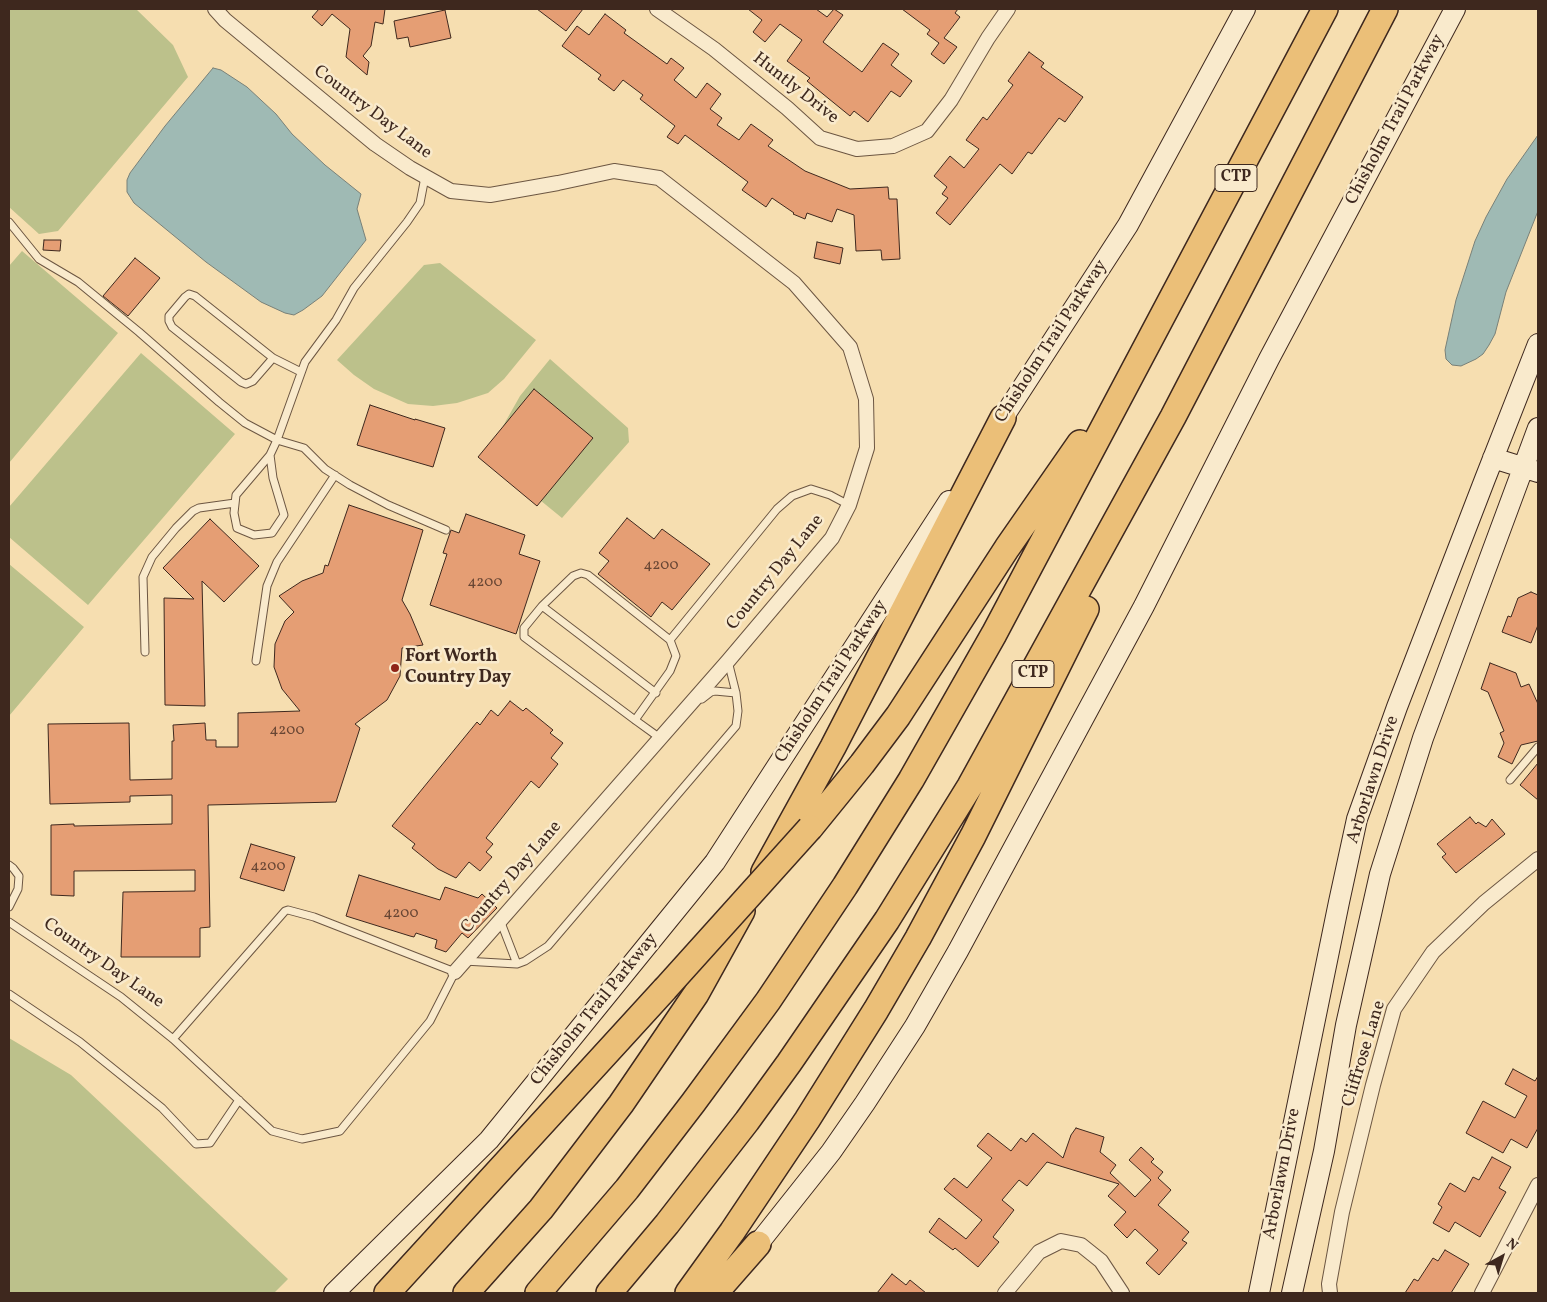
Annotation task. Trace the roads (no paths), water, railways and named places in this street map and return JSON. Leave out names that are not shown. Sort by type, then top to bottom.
[{"type":"highway","name":"CTP","points":[[538,1293],[594,1229],[693,1103],[768,1001],[845,886],[926,755],[982,656],[1325,9]]},
{"type":"highway","name":"CTP","points":[[609,1293],[667,1224],[752,1114],[858,964],[903,896],[995,743],[1172,418],[1385,9]]},
{"type":"highway","points":[[387,1293],[810,828],[862,764],[898,716],[1007,548],[1147,346]]},
{"type":"highway","points":[[466,1293],[540,1209],[621,1104],[696,994],[833,747],[1003,418]]},
{"type":"highway","points":[[688,1293],[732,1232],[807,1120],[876,1010],[936,906],[1028,728],[1125,530],[1172,418]]},
{"type":"highway","points":[[715,1293],[758,1244]]},
{"type":"main road","name":"Chisholm Trail Parkway","points":[[334,1293],[489,1140],[716,862],[1128,225],[1245,9]]},
{"type":"main road","name":"Chisholm Trail Parkway","points":[[758,1244],[831,1152],[915,1026],[944,977],[1144,606],[1269,359],[1455,9]]},
{"type":"main road","name":"Arborlawn Drive","points":[[1259,1293],[1357,819],[1401,698],[1538,344]]},
{"type":"main road","points":[[1506,424],[1537,432]]},
{"type":"main road","name":"Arborlawn Drive","points":[[1292,1293],[1324,1152],[1346,1025],[1380,874],[1423,738],[1531,470],[1537,432]]},
{"type":"main road","points":[[1493,458],[1531,470]]},
{"type":"street","points":[[206,9],[225,20]]},
{"type":"street","points":[[215,9],[225,20]]},
{"type":"street","name":"Huntly Drive","points":[[657,9],[714,49],[787,108],[820,138],[857,149],[893,146],[927,131],[951,100],[988,38],[1008,9]]},
{"type":"street","name":"Country Day Lane","points":[[225,20],[375,144],[425,178],[452,191],[490,195],[614,171],[659,178],[794,282],[850,347],[866,398],[867,448],[849,505],[832,538],[728,661],[455,972]]},
{"type":"street","name":"Cliffrose Lane","points":[[1332,1290],[1342,1212],[1394,1009],[1433,952],[1484,903],[1538,858]]},
{"type":"street","points":[[1482,1293],[1538,1185]]},
{"type":"street","points":[[1005,1293],[1039,1252],[1060,1241],[1081,1245],[1101,1261],[1122,1293]]},
{"type":"lane","points":[[270,455],[272,478],[284,515],[272,533],[254,535],[237,528],[234,513],[236,495],[270,455],[305,362],[336,320],[354,288],[420,203],[425,178]]},
{"type":"lane","points":[[9,222],[40,259],[78,282],[245,423],[277,440],[304,448],[325,469],[335,475],[388,505],[446,530]]},
{"type":"lane","points":[[273,358],[253,381],[246,384],[241,382],[172,327],[169,322],[170,316],[185,297],[189,294],[195,296],[273,358],[301,372]]},
{"type":"lane","points":[[256,660],[266,586],[277,562],[335,475]]},
{"type":"lane","points":[[670,640],[778,509],[792,496],[811,489],[830,495],[849,505]]},
{"type":"lane","points":[[145,652],[144,577],[152,557],[193,511],[199,508],[235,503]]},
{"type":"lane","points":[[635,720],[670,671],[676,656],[670,640],[588,575],[581,573],[573,576],[542,606],[524,628],[524,637],[635,720],[660,738]]},
{"type":"lane","points":[[542,606],[656,693]]},
{"type":"lane","points":[[464,961],[517,964],[548,946],[736,726],[738,711],[736,693],[728,661]]},
{"type":"lane","points":[[685,710],[689,709],[710,692],[736,693]]},
{"type":"lane","points":[[1510,780],[1538,747]]},
{"type":"lane","points":[[9,865],[19,876],[18,889],[9,907]]},
{"type":"lane","points":[[173,1039],[288,910],[314,918],[455,972]]},
{"type":"lane","points":[[500,920],[517,964]]},
{"type":"lane","name":"Country Day Lane","points":[[9,922],[121,996],[173,1039],[272,1131],[302,1139],[340,1131],[430,1021],[455,972]]},
{"type":"lane","points":[[9,994],[80,1042],[162,1108],[196,1144],[210,1143],[239,1100]]},
{"type":"water","points":[[213,68],[221,70],[247,87],[325,165],[361,194],[357,209],[366,240],[322,296],[294,315],[261,302],[206,262],[134,203],[127,192],[127,180],[130,173],[165,126]]},
{"type":"water","points":[[1538,135],[1538,211],[1506,292],[1495,334],[1483,354],[1461,366],[1452,365],[1446,359],[1445,350],[1456,300],[1475,241],[1507,179]]},
{"type":"place","name":"Fort Worth Country Day","points":[[395,668]]}]
